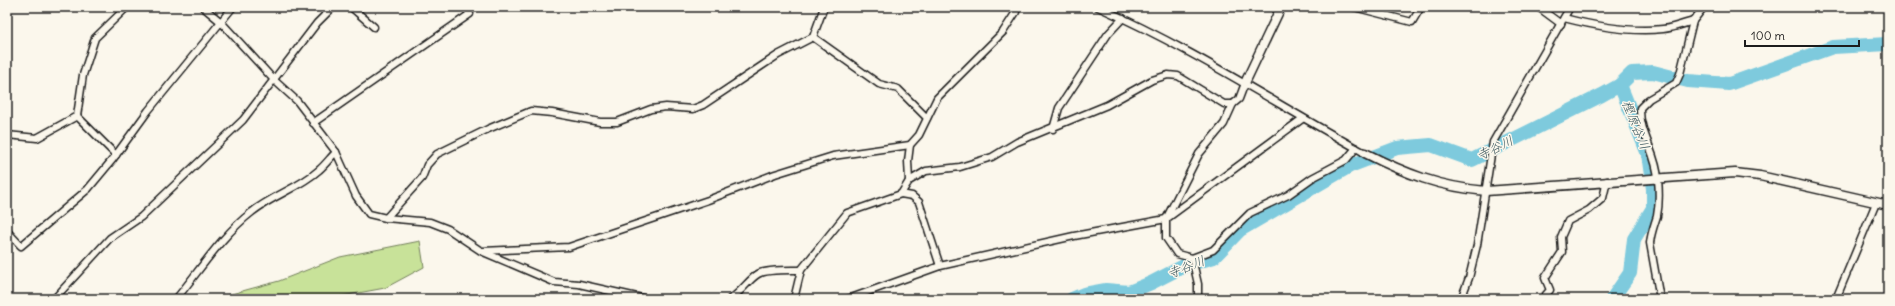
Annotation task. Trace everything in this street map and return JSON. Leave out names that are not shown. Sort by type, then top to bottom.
[{"type":"street","points":[[77,116],[83,75],[95,38],[128,7]]},
{"type":"street","points":[[203,7],[221,22],[274,80],[297,101],[336,152],[356,196],[369,214],[386,218],[430,222],[448,229],[481,251],[554,282],[579,284],[646,299]]},
{"type":"street","points":[[7,231],[21,246],[88,189],[116,155],[148,111],[233,7]]},
{"type":"street","points":[[54,299],[110,238],[141,217],[230,133],[274,80],[317,23],[333,7]]},
{"type":"street","points":[[351,7],[374,27]]},
{"type":"street","points":[[313,122],[470,14],[465,7]]},
{"type":"street","points":[[386,218],[422,178],[427,165],[437,154],[488,129],[531,111],[552,113],[600,122],[617,122],[651,109],[666,108],[693,110],[703,105],[778,55],[813,37],[824,7]]},
{"type":"street","points":[[481,251],[569,247],[708,200],[775,174],[833,156],[910,145],[920,135],[937,98],[1003,32],[1016,12],[1016,7]]},
{"type":"street","points":[[1098,7],[1170,41],[1245,83],[1302,119],[1364,153],[1415,177],[1436,184],[1460,189],[1486,191],[1607,181],[1735,173],[1760,176],[1888,205]]},
{"type":"street","points":[[1281,7],[1239,98],[1233,104],[1224,124],[1198,154],[1166,218],[1166,238],[1177,254],[1192,258],[1212,250],[1250,213],[1288,195],[1312,178],[1346,160],[1356,148]]},
{"type":"street","points":[[1354,7],[1412,22],[1421,7]]},
{"type":"street","points":[[1538,7],[1561,24]]},
{"type":"street","points":[[1461,299],[1470,278],[1486,191],[1493,142],[1570,7]]},
{"type":"street","points":[[1660,299],[1650,243],[1651,234],[1657,215],[1658,178],[1650,146],[1640,121],[1640,108],[1649,99],[1676,83],[1680,74],[1693,21],[1704,7]]},
{"type":"street","points":[[1053,129],[1058,108],[1108,34],[1123,18]]},
{"type":"street","points":[[1564,18],[1597,27],[1628,29],[1662,29],[1693,21]]},
{"type":"street","points":[[813,37],[879,84],[898,89],[927,118]]},
{"type":"street","points":[[901,194],[909,181],[926,171],[960,167],[992,157],[1017,142],[1053,129],[1107,106],[1152,80],[1168,75],[1178,76],[1224,104],[1233,104]]},
{"type":"street","points":[[7,135],[37,138],[77,116]]},
{"type":"street","points":[[77,116],[116,155]]},
{"type":"street","points":[[848,299],[940,266],[1074,236],[1166,218],[1302,119]]},
{"type":"street","points":[[909,181],[908,161],[910,145]]},
{"type":"street","points":[[176,299],[230,233],[251,213],[267,201],[300,184],[320,170],[336,152]]},
{"type":"street","points":[[1542,299],[1550,290],[1545,278],[1562,252],[1560,237],[1568,221],[1589,210],[1602,198],[1607,181]]},
{"type":"street","points":[[794,299],[801,270],[848,213],[901,194],[912,196],[919,202],[940,266]]},
{"type":"street","points":[[1836,299],[1876,203]]},
{"type":"street","points":[[1192,258],[1198,284],[1198,299]]},
{"type":"street","points":[[730,299],[738,295],[758,274],[801,270]]},
{"type":"green space","points":[[420,241],[424,267],[385,288],[326,299],[219,299],[224,296],[279,281],[340,257]]},
{"type":"waterway","name":"寺谷川","points":[[1072,299],[1084,294],[1106,290],[1129,292],[1151,283],[1184,266],[1214,257],[1240,230],[1350,166],[1397,148],[1431,145],[1472,160],[1602,95],[1620,85],[1632,73],[1653,72],[1688,81],[1729,84],[1833,47],[1888,44]]},
{"type":"waterway","name":"樫原谷川","points":[[1612,299],[1630,273],[1634,239],[1653,208],[1653,189],[1648,154],[1620,85]]}]
